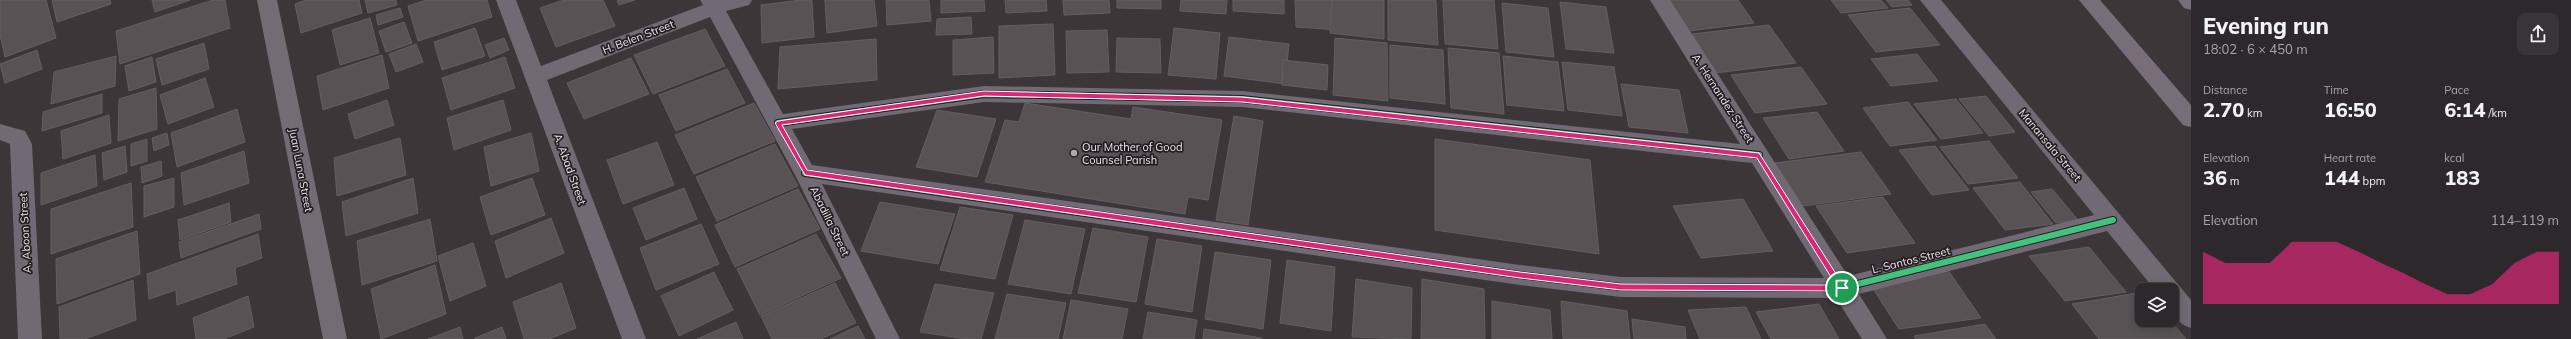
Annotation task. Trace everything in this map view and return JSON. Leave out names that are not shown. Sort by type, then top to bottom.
[{"type":"highway","points":[[2089,0],[2191,119]]},
{"type":"highway","points":[[2188,0],[2191,3]]},
{"type":"main road","name":"Juan Luna Street","points":[[267,0],[335,339]]},
{"type":"street","name":"A. Abad Street","points":[[506,0],[536,76],[634,339]]},
{"type":"street","name":"H. Belen Street","points":[[536,76],[712,4],[742,0]]},
{"type":"street","name":"A. Hernandez Street","points":[[1660,0],[1875,339]]},
{"type":"street","name":"Manansala Street","points":[[1930,0],[2113,220],[2163,283]]},
{"type":"street","name":"Abadilla Street","points":[[712,4],[805,173],[888,339]]},
{"type":"street","points":[[778,123],[984,94],[1242,99],[1759,156]]},
{"type":"street","name":"A. Aboon Street","points":[[4,133],[17,137],[21,144],[30,339]]},
{"type":"street","name":"L. Santos Street","points":[[805,173],[1520,275],[1621,287],[1842,288],[2113,220]]},
{"type":"street","points":[[2179,303],[2191,318]]},
{"type":"building","points":[[0,0],[46,0],[56,38],[5,57],[0,35]]},
{"type":"building","points":[[52,0],[110,0],[111,4],[57,22]]},
{"type":"building","points":[[152,0],[190,0],[155,12]]},
{"type":"building","points":[[213,0],[225,0],[230,28],[120,64],[116,31]]},
{"type":"building","points":[[306,0],[359,0],[362,13],[301,33],[295,4]]},
{"type":"building","points":[[365,0],[396,0],[397,5],[368,13]]},
{"type":"building","points":[[426,0],[487,0],[492,17],[418,41],[408,6]]},
{"type":"building","points":[[564,0],[603,0],[615,26],[556,47],[540,8]]},
{"type":"building","points":[[617,0],[635,0],[619,5]]},
{"type":"building","points":[[812,0],[814,37],[762,43],[761,5]]},
{"type":"building","points":[[825,0],[874,0],[877,26],[827,33]]},
{"type":"building","points":[[886,0],[929,0],[931,21],[887,25]]},
{"type":"building","points":[[941,0],[984,0],[985,11],[941,13]]},
{"type":"building","points":[[1005,0],[1046,0],[1047,11],[1006,13]]},
{"type":"building","points":[[1063,0],[1109,0],[1110,13],[1064,15]]},
{"type":"building","points":[[1117,0],[1161,0],[1161,9],[1117,8]]},
{"type":"building","points":[[1181,0],[1227,0],[1226,14],[1180,11]]},
{"type":"building","points":[[1233,0],[1284,0],[1284,14],[1233,11]]},
{"type":"building","points":[[1295,0],[1339,0],[1340,30],[1296,27]]},
{"type":"building","points":[[1332,0],[1384,0],[1384,39],[1330,33]]},
{"type":"building","points":[[1388,0],[1436,0],[1438,45],[1388,40]]},
{"type":"building","points":[[1443,0],[1494,0],[1498,49],[1445,44]]},
{"type":"building","points":[[1669,0],[1738,0],[1754,23],[1689,31]]},
{"type":"building","points":[[1831,0],[1881,0],[1888,8],[1841,13]]},
{"type":"building","points":[[1886,0],[1908,0],[1912,5],[1892,7]]},
{"type":"building","points":[[1560,2],[1606,7],[1614,53],[1566,49]]},
{"type":"building","points":[[1502,3],[1548,8],[1554,57],[1506,52]]},
{"type":"building","points":[[400,8],[403,17],[378,25],[376,15]]},
{"type":"building","points":[[1910,8],[1940,45],[1876,52],[1848,15]]},
{"type":"building","points":[[971,17],[972,34],[936,35],[937,19]]},
{"type":"building","points":[[370,18],[379,53],[340,65],[332,30]]},
{"type":"building","points":[[404,22],[412,43],[386,52],[379,31]]},
{"type":"building","points":[[1053,24],[1055,75],[999,78],[999,26]]},
{"type":"building","points":[[1769,25],[1796,63],[1716,73],[1692,34]]},
{"type":"building","points":[[475,28],[485,56],[442,70],[434,42]]},
{"type":"building","points":[[1174,28],[1220,33],[1216,79],[1168,75]]},
{"type":"building","points":[[705,29],[725,66],[653,94],[634,55]]},
{"type":"building","points":[[1107,30],[1109,72],[1067,73],[1066,31]]},
{"type":"building","points":[[993,37],[994,73],[953,75],[953,40]]},
{"type":"building","points":[[1229,37],[1289,44],[1285,84],[1224,76]]},
{"type":"building","points":[[504,38],[509,50],[490,58],[485,45]]},
{"type":"building","points":[[1117,38],[1160,39],[1161,73],[1116,72]]},
{"type":"building","points":[[1335,38],[1387,43],[1388,101],[1333,95]]},
{"type":"building","points":[[876,39],[877,80],[778,89],[780,47]]},
{"type":"building","points":[[204,43],[209,69],[162,85],[156,59]]},
{"type":"building","points":[[416,44],[423,62],[396,72],[389,54]]},
{"type":"building","points":[[1390,45],[1443,50],[1445,104],[1390,98]]},
{"type":"building","points":[[1448,48],[1499,53],[1504,114],[1451,108]]},
{"type":"building","points":[[37,50],[42,69],[5,83],[0,64]]},
{"type":"building","points":[[1917,54],[1938,81],[1891,86],[1871,59]]},
{"type":"building","points":[[382,55],[389,88],[323,110],[317,76]]},
{"type":"building","points":[[116,56],[115,86],[51,104],[54,72]]},
{"type":"building","points":[[1503,56],[1558,62],[1564,111],[1507,105]]},
{"type":"building","points":[[152,57],[156,82],[129,91],[125,66]]},
{"type":"building","points":[[505,57],[515,88],[451,110],[442,78]]},
{"type":"building","points":[[631,58],[649,94],[584,119],[567,83]]},
{"type":"building","points":[[1283,60],[1328,65],[1327,90],[1282,85]]},
{"type":"building","points":[[1562,62],[1614,67],[1622,116],[1568,110]]},
{"type":"building","points":[[1801,67],[1827,104],[1755,113],[1731,75]]},
{"type":"building","points":[[727,69],[745,103],[676,131],[659,95]]},
{"type":"building","points":[[205,78],[214,107],[168,124],[160,95]]},
{"type":"building","points":[[1621,84],[1679,90],[1688,133],[1629,127]]},
{"type":"building","points":[[156,88],[157,129],[118,141],[119,99]]},
{"type":"building","points":[[102,94],[102,113],[42,131],[43,112]]},
{"type":"building","points":[[1986,96],[2015,132],[1989,136],[1959,99]]},
{"type":"building","points":[[1956,99],[1983,133],[1941,139],[1914,104]]},
{"type":"building","points":[[387,100],[394,125],[355,139],[348,114]]},
{"type":"building","points":[[503,100],[511,130],[454,150],[447,118]]},
{"type":"building","points":[[1908,102],[1937,140],[1890,146],[1863,108]]},
{"type":"building","points":[[754,103],[775,141],[694,174],[675,135]]},
{"type":"building","points":[[1025,103],[1131,119],[1133,107],[1222,120],[1208,200],[1188,197],[1185,214],[985,182],[1005,120],[1019,122]]},
{"type":"building","points":[[237,109],[245,142],[177,167],[171,133]]},
{"type":"building","points":[[937,110],[996,119],[977,177],[916,167]]},
{"type":"building","points":[[1817,112],[1844,151],[1789,159],[1763,118]]},
{"type":"building","points":[[109,115],[111,143],[63,159],[61,131]]},
{"type":"building","points":[[1234,116],[1263,121],[1248,225],[1216,220]]},
{"type":"building","points":[[167,133],[169,145],[154,151],[152,138]]},
{"type":"building","points":[[531,133],[539,171],[491,186],[484,147]]},
{"type":"building","points":[[400,138],[406,175],[337,196],[334,158]]},
{"type":"building","points":[[147,139],[147,161],[131,166],[131,144]]},
{"type":"building","points":[[1435,139],[1590,160],[1599,254],[1435,230]]},
{"type":"building","points":[[1989,141],[2018,178],[1968,184],[1940,147]]},
{"type":"building","points":[[657,142],[674,185],[623,204],[607,160]]},
{"type":"building","points":[[775,144],[798,186],[717,221],[696,177]]},
{"type":"building","points":[[125,146],[127,172],[104,180],[102,153]]},
{"type":"building","points":[[1935,146],[1969,190],[1932,195],[1899,150]]},
{"type":"building","points":[[244,151],[249,183],[184,205],[181,173]]},
{"type":"building","points":[[1861,152],[1891,194],[1803,206],[1775,163]]},
{"type":"building","points":[[95,155],[97,186],[41,205],[41,173]]},
{"type":"building","points":[[161,161],[162,176],[142,183],[141,167]]},
{"type":"building","points":[[174,178],[174,207],[144,217],[144,186]]},
{"type":"building","points":[[413,178],[418,213],[346,236],[342,202]]},
{"type":"building","points":[[532,178],[545,215],[491,235],[480,197]]},
{"type":"building","points":[[2020,182],[2053,224],[2005,230],[1973,188]]},
{"type":"building","points":[[131,183],[133,227],[51,254],[51,209]]},
{"type":"building","points":[[684,188],[697,219],[646,240],[633,208]]},
{"type":"building","points":[[798,189],[820,229],[735,267],[715,225]]},
{"type":"building","points":[[2052,189],[2078,220],[2056,223],[2031,192]]},
{"type":"building","points":[[1883,197],[1915,243],[1847,253],[1816,206]]},
{"type":"building","points":[[1743,199],[1773,251],[1701,258],[1673,206]]},
{"type":"building","points":[[880,202],[955,214],[938,264],[861,251]]},
{"type":"building","points":[[229,203],[231,222],[180,240],[178,220]]},
{"type":"building","points":[[960,207],[1013,215],[995,279],[940,270]]},
{"type":"building","points":[[259,214],[261,229],[181,258],[179,242]]},
{"type":"building","points":[[551,218],[564,253],[506,278],[495,241]]},
{"type":"building","points":[[430,219],[437,261],[362,285],[357,241]]},
{"type":"building","points":[[1025,220],[1085,229],[1071,294],[1008,284]]},
{"type":"building","points":[[701,224],[719,264],[656,290],[640,248]]},
{"type":"building","points":[[1093,228],[1148,237],[1136,302],[1078,293]]},
{"type":"building","points":[[137,231],[140,274],[57,304],[56,259]]},
{"type":"building","points":[[258,234],[262,258],[235,268],[237,284],[177,305],[176,290],[149,299],[147,274]]},
{"type":"building","points":[[816,234],[841,278],[760,315],[737,269]]},
{"type":"building","points":[[1157,239],[1202,246],[1192,312],[1145,304]]},
{"type":"building","points":[[473,243],[486,286],[450,301],[438,256]]},
{"type":"building","points":[[2089,247],[2126,292],[2065,301],[2029,256]]},
{"type":"building","points":[[1215,252],[1271,260],[1263,329],[1205,319]]},
{"type":"building","points":[[1287,260],[1335,267],[1331,331],[1280,323]]},
{"type":"building","points":[[1943,263],[1981,318],[1899,329],[1863,273]]},
{"type":"building","points":[[435,265],[446,314],[381,339],[371,289]]},
{"type":"building","points":[[714,272],[733,310],[679,336],[661,296]]},
{"type":"building","points":[[1356,279],[1412,288],[1411,339],[1352,337]]},
{"type":"building","points":[[1422,279],[1484,289],[1485,339],[1421,339]]},
{"type":"building","points":[[133,280],[136,320],[85,339],[60,339],[59,307]]},
{"type":"building","points":[[561,283],[576,328],[549,339],[524,339],[513,302]]},
{"type":"building","points":[[835,283],[856,323],[821,339],[772,339],[761,316]]},
{"type":"building","points":[[935,284],[994,293],[981,339],[966,339],[920,332]]},
{"type":"building","points":[[2135,293],[2135,327],[2176,327],[2186,339],[2099,339],[2072,304]]},
{"type":"building","points":[[1007,294],[1066,303],[1058,339],[995,339]]},
{"type":"building","points":[[248,296],[254,327],[224,339],[196,339],[193,318]]},
{"type":"building","points":[[1071,300],[1128,309],[1122,339],[1063,339]]},
{"type":"building","points":[[1492,301],[1550,310],[1552,339],[1492,339]]},
{"type":"building","points":[[1561,301],[1627,311],[1630,339],[1563,339]]},
{"type":"building","points":[[1819,304],[1839,339],[1771,339],[1756,312]]},
{"type":"building","points":[[1746,307],[1761,339],[1700,339],[1688,310]]},
{"type":"building","points":[[1148,312],[1197,320],[1194,339],[1143,339]]},
{"type":"building","points":[[1632,319],[1685,327],[1686,339],[1634,339]]},
{"type":"building","points":[[736,322],[743,339],[697,339]]},
{"type":"building","points":[[1985,324],[1996,339],[1916,339],[1914,336]]},
{"type":"building","points":[[858,326],[865,339],[830,339]]},
{"type":"building","points":[[460,327],[463,339],[428,339]]},
{"type":"building","points":[[502,327],[506,339],[475,339],[475,338]]},
{"type":"building","points":[[1204,329],[1262,338],[1262,339],[1203,339]]},
{"type":"cycle path","points":[[778,123],[984,94],[1242,99],[1759,155]]},
{"type":"cycle path","points":[[805,173],[1520,275],[1621,287],[1842,288],[2113,220]]},
{"type":"place","name":"Our Mother of Good Counsel Parish","points":[[1074,153]]},
{"type":"route","points":[[984,94],[1242,99],[1759,156],[1842,288],[1621,287],[1520,275],[1292,241],[805,173],[778,123],[984,94]]}]
